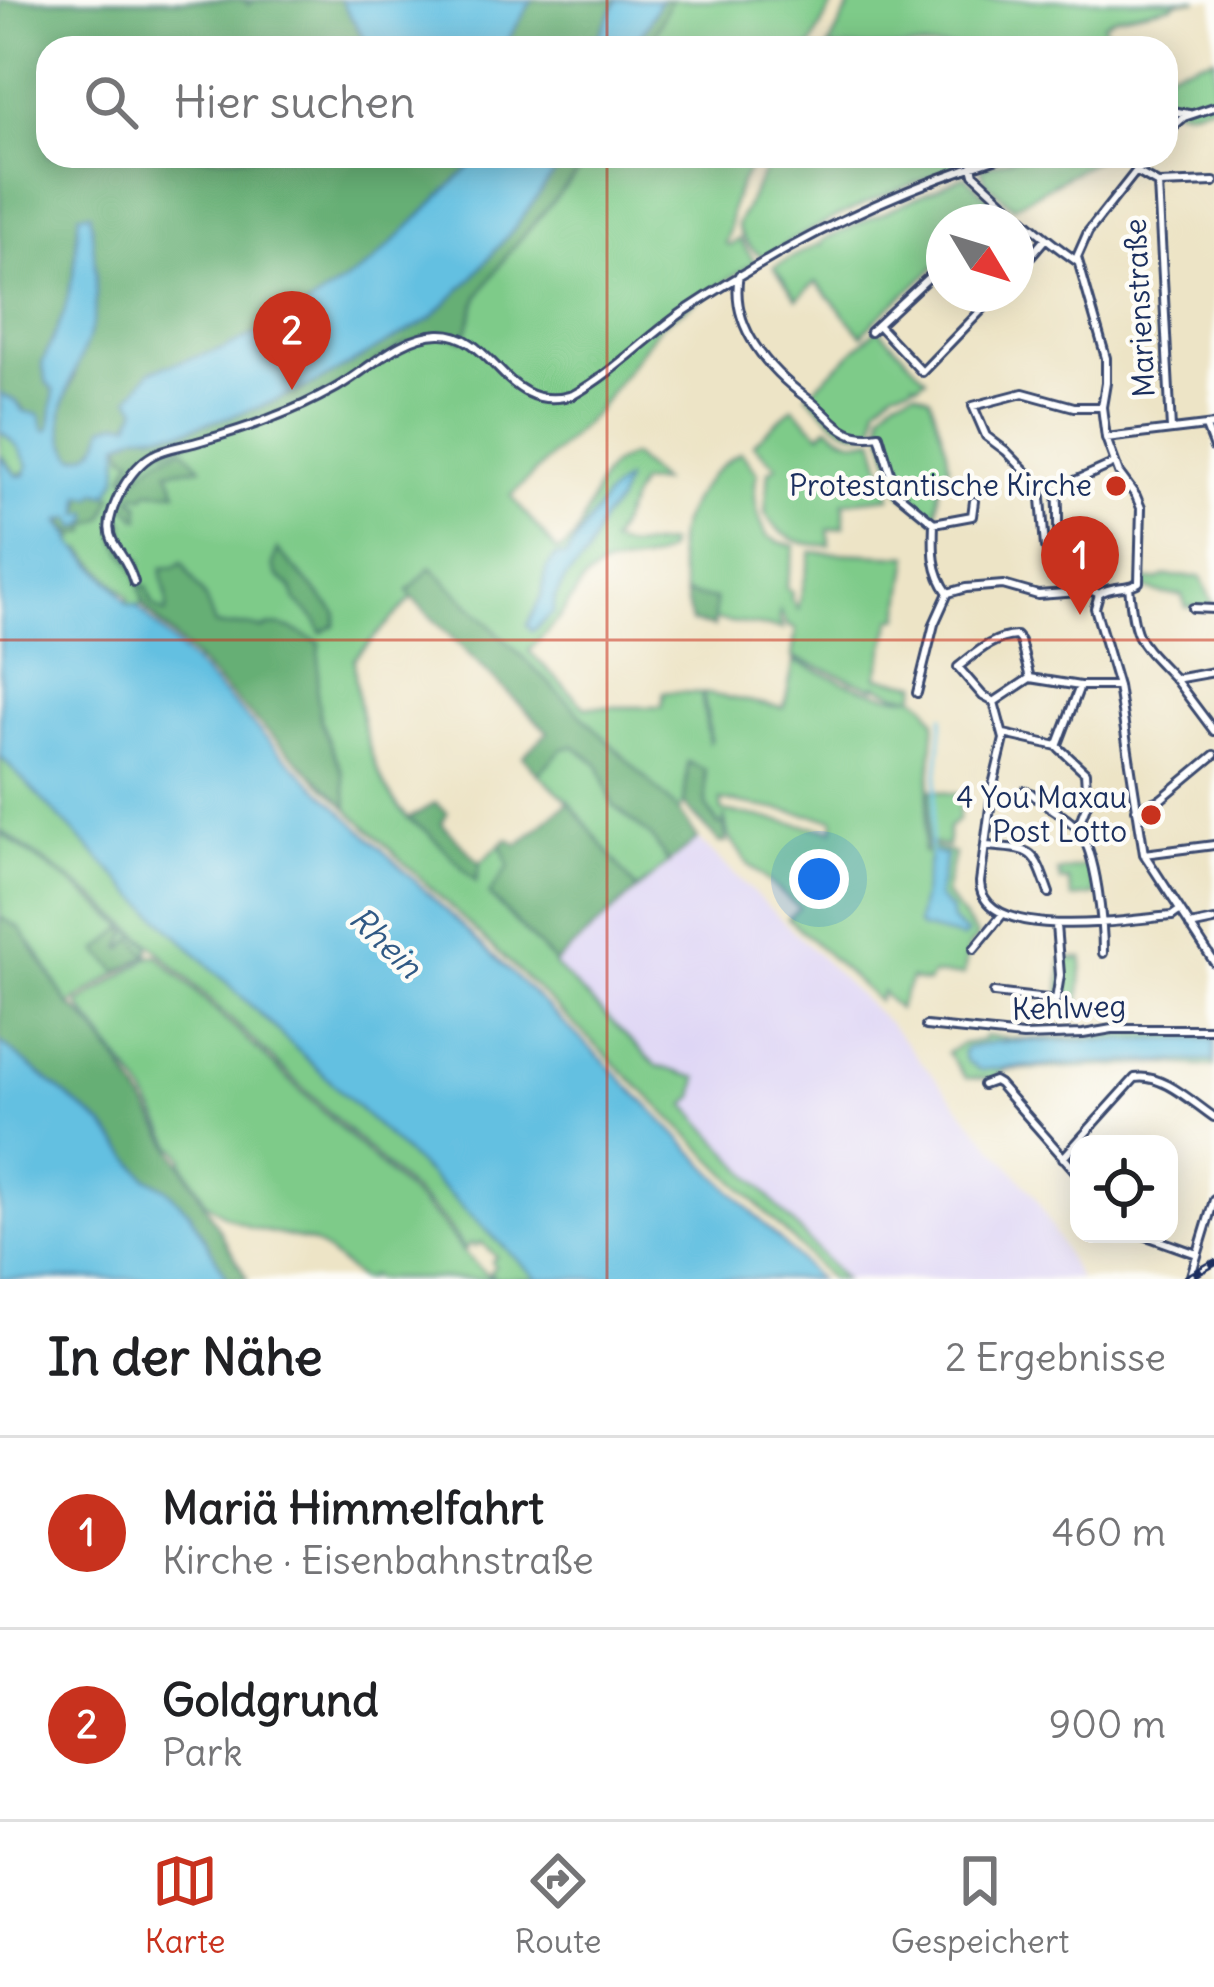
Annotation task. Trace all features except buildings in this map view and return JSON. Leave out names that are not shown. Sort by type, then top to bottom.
[{"type":"street","points":[[1178,121],[1214,107]]},
{"type":"street","points":[[1178,112],[1189,114]]},
{"type":"street","points":[[134,582],[110,540],[110,524],[121,491],[154,454],[276,416],[334,389],[402,345],[433,334],[464,340],[512,383],[536,397],[573,395],[740,275],[848,216],[967,168]]},
{"type":"street","points":[[972,168],[1006,204]]},
{"type":"street","points":[[948,592],[1004,585],[1038,596],[1099,594],[1136,585],[1141,578],[1142,514],[1106,438],[1102,407],[1106,358],[1078,262],[1088,232],[1139,168]]},
{"type":"street","points":[[1136,172],[1158,184],[1214,182]]},
{"type":"street","name":"Marienstraße","points":[[1158,184],[1171,429]]},
{"type":"street","points":[[1034,228],[1078,262]]},
{"type":"street","points":[[1034,253],[1046,239]]},
{"type":"street","points":[[740,275],[738,294],[756,349],[796,393],[842,430],[862,438],[879,435],[896,492],[934,524]]},
{"type":"street","points":[[870,332],[926,280]]},
{"type":"street","points":[[878,325],[922,372],[980,312]]},
{"type":"street","points":[[1057,553],[1045,547],[1040,486],[986,436],[974,406],[1023,393],[1074,407],[1102,407]]},
{"type":"street","points":[[1106,438],[1210,426],[1214,448]]},
{"type":"street","points":[[1084,592],[1074,584],[1057,553],[1058,489],[1115,463]]},
{"type":"street","points":[[934,524],[972,516],[974,501]]},
{"type":"street","points":[[917,693],[934,624],[948,592],[933,561],[934,524]]},
{"type":"street","points":[[1129,586],[1134,632],[1214,730]]},
{"type":"street","points":[[1099,594],[1095,608],[1118,686],[1144,854],[1214,962]]},
{"type":"street","points":[[1192,608],[1214,609]]},
{"type":"street","points":[[1030,678],[1016,636],[990,643],[958,667],[982,696],[994,702],[1004,734],[980,892],[1003,915],[1056,926],[1172,916],[1179,911]]},
{"type":"street","points":[[1175,679],[1214,672]]},
{"type":"street","points":[[994,702],[1030,678],[1118,686]]},
{"type":"street","points":[[1058,746],[1080,686]]},
{"type":"street","points":[[1004,734],[1058,746],[1085,772],[1087,804],[1077,829]]},
{"type":"street","points":[[1136,808],[1161,799],[1214,755]]},
{"type":"street","points":[[1024,791],[1077,829],[1089,854],[1103,921],[1103,953]]},
{"type":"street","points":[[1144,854],[1214,844]]},
{"type":"street","points":[[986,846],[1033,855],[1049,893]]},
{"type":"street","points":[[974,949],[1003,915]]},
{"type":"street","points":[[1190,926],[1214,921]]},
{"type":"street","points":[[994,993],[1056,1000],[1060,975],[1056,926]]},
{"type":"street","name":"Kehlweg","points":[[926,1025],[1024,1036],[1112,1029],[1214,1029]]},
{"type":"street","points":[[1064,1157],[1130,1082],[1142,1076],[1160,1081],[1214,1117]]},
{"type":"street","points":[[982,1085],[999,1084],[1070,1164]]},
{"type":"street","points":[[1190,1279],[1214,1200]]},
{"type":"street","points":[[1166,1243],[1197,1254]]},
{"type":"shaded area","points":[[698,839],[892,1027],[1035,1196],[1079,1279],[843,1279],[685,1104],[698,1078],[657,1066],[553,965]]},
{"type":"green space","points":[[0,0],[835,0],[816,36],[36,36],[36,168],[749,168],[735,197],[725,243],[730,246],[739,239],[755,262],[660,325],[596,412],[511,496],[558,552],[583,523],[604,475],[631,455],[661,482],[639,483],[611,543],[627,547],[669,544],[668,550],[653,559],[602,567],[583,582],[529,651],[585,707],[662,707],[664,692],[701,693],[709,742],[703,693],[784,708],[794,661],[868,690],[912,696],[874,688],[792,657],[796,629],[788,626],[780,612],[783,629],[714,620],[715,599],[685,594],[677,550],[687,511],[720,467],[741,452],[758,473],[756,505],[767,536],[795,546],[786,588],[792,591],[798,609],[811,552],[909,556],[900,617],[892,619],[877,677],[918,684],[914,696],[935,721],[923,852],[927,845],[954,854],[945,894],[978,937],[968,948],[964,975],[932,975],[928,983],[911,979],[898,1009],[883,990],[878,1001],[788,918],[799,908],[748,864],[728,835],[724,816],[724,824],[719,825],[706,805],[705,770],[688,763],[684,804],[679,811],[431,568],[409,590],[412,598],[354,659],[368,742],[394,801],[475,880],[480,863],[501,844],[509,866],[489,895],[657,1066],[698,1078],[694,1098],[686,1105],[843,1279],[830,1279],[660,1107],[312,775],[142,605],[127,607],[128,597],[82,549],[78,552],[71,545],[75,540],[56,521],[30,469],[18,475],[0,454]],"holes":[[[721,800],[834,819],[833,830],[722,811]]]},
{"type":"green space","points":[[0,0],[245,0],[248,5],[255,0],[341,0],[362,36],[36,36],[36,168],[469,168],[370,265],[282,323],[223,349],[137,408],[130,423],[88,455],[75,457],[64,438],[62,417],[75,377],[79,215],[64,313],[42,363],[54,391],[50,428],[43,429],[16,401],[0,394]]},
{"type":"green space","points":[[532,0],[617,0],[599,36],[510,36]]},
{"type":"green space","points":[[660,0],[671,0],[654,36],[639,36]]},
{"type":"green space","points":[[853,0],[1198,0],[1115,17],[1104,24],[1106,36],[834,36]]},
{"type":"green space","points":[[1214,57],[1214,104],[1178,109],[1178,68]]},
{"type":"green space","points":[[557,168],[582,168],[510,251],[478,297],[464,340],[442,333],[402,345],[334,389],[276,416],[143,455],[124,476],[132,458],[125,455],[122,443],[138,434],[182,431],[260,407],[318,382],[430,319],[518,223]]},
{"type":"green space","points":[[766,168],[957,168],[875,199],[765,257],[748,244],[737,225]]},
{"type":"green space","points":[[981,168],[1081,168],[1018,204],[1010,204],[985,181]]},
{"type":"green space","points":[[965,176],[995,204],[926,204],[926,275],[862,335],[816,282],[797,299],[774,267]]},
{"type":"green space","points":[[878,328],[926,378],[894,389],[877,405],[875,429],[846,429],[807,395]]},
{"type":"green space","points":[[915,390],[930,397],[947,450],[949,466],[941,475],[936,520],[900,493],[882,432],[882,411],[895,397]]},
{"type":"green space","points":[[793,407],[820,434],[828,426],[850,439],[874,438],[891,497],[844,502],[844,527],[828,530],[830,545],[792,539],[765,512],[769,471],[777,466],[753,444]]},
{"type":"green space","points":[[183,448],[201,467],[168,471],[177,492],[136,494],[132,499],[139,503],[140,519],[119,506],[144,469]]},
{"type":"green space","points":[[80,495],[113,496],[104,518],[86,527],[88,532],[75,535],[65,519],[72,518],[77,527]]},
{"type":"green space","points":[[116,516],[123,520],[125,541],[141,562],[138,579],[117,542]]},
{"type":"green space","points":[[277,549],[337,614],[335,625],[321,633],[316,620],[296,601],[292,588],[273,566]]},
{"type":"green space","points":[[182,562],[205,598],[215,625],[284,626],[320,643],[317,694],[321,722],[343,774],[348,808],[144,606],[139,584],[147,587],[153,605],[166,613],[162,568]]},
{"type":"green space","points":[[431,567],[679,811],[698,839],[668,863],[652,837],[613,805],[598,764],[574,746],[562,749],[538,774],[523,756],[548,732],[408,591]]},
{"type":"green space","points":[[1201,577],[1214,607],[1186,607],[1182,595],[1140,587],[1145,580]]},
{"type":"green space","points":[[685,594],[715,599],[714,627],[691,622]]},
{"type":"green space","points":[[574,746],[598,764],[613,805],[652,837],[668,863],[637,890],[569,802],[538,774],[562,748]]},
{"type":"green space","points":[[0,756],[134,894],[538,1279],[496,1279],[489,1273],[496,1257],[481,1242],[465,1250],[445,1222],[152,945],[0,830]]},
{"type":"green space","points":[[688,762],[705,770],[706,805],[718,825],[724,824],[727,842],[720,843],[684,804]]},
{"type":"green space","points":[[931,790],[961,795],[958,820],[948,829],[948,847],[927,842]]},
{"type":"green space","points":[[569,802],[637,890],[555,963],[489,894],[509,866],[501,844],[508,839],[518,845]]},
{"type":"green space","points":[[435,803],[447,813],[441,823],[480,863],[476,882],[429,833],[408,819]]},
{"type":"green space","points":[[0,833],[149,946],[147,955],[120,947],[98,951],[119,972],[69,1005],[31,944],[0,917]]},
{"type":"green space","points":[[1088,865],[1096,895],[1072,898],[1068,880],[1061,881],[1058,872]]},
{"type":"green space","points":[[0,917],[20,928],[69,1005],[108,1047],[247,1279],[228,1279],[189,1212],[146,1177],[103,1125],[0,1042]]},
{"type":"green space","points":[[123,928],[128,933],[121,948],[133,938],[147,955],[119,972],[98,951]]},
{"type":"green space","points":[[157,955],[442,1224],[491,1279],[360,1279],[312,1242],[251,1228],[206,1202],[142,1089],[78,1004]]},
{"type":"green space","points":[[1083,958],[1078,1018],[1058,1015],[1062,959]]},
{"type":"green space","points":[[1214,1032],[1214,1067],[1162,1064],[1005,1070],[994,1079],[966,1078],[947,1053],[984,1036],[1026,1039]]},
{"type":"water","points":[[341,0],[532,0],[510,36],[363,36]]},
{"type":"water","points":[[617,0],[660,0],[639,36],[599,36]]},
{"type":"water","name":"Rhein","points":[[469,168],[557,168],[472,278],[430,319],[318,382],[260,407],[182,431],[138,434],[120,443],[118,477],[108,494],[81,495],[80,514],[89,513],[90,519],[77,528],[72,518],[60,523],[127,604],[137,606],[278,750],[611,1068],[818,1279],[538,1279],[134,894],[0,756],[0,457],[18,476],[25,475],[28,465],[0,430],[0,394],[16,401],[23,411],[40,415],[43,429],[50,428],[54,391],[42,364],[64,313],[79,214],[90,213],[96,291],[90,334],[63,407],[61,425],[75,457],[95,448],[104,427],[130,423],[137,408],[130,398],[150,371],[223,349],[282,323],[370,265]]},
{"type":"water","points":[[626,479],[586,557],[555,597],[553,613],[532,631],[527,625],[542,596],[546,570],[555,557],[566,556],[605,498]]},
{"type":"water","points":[[933,852],[946,856],[937,897],[967,934],[963,938],[917,924]]},
{"type":"water","points":[[1214,1040],[1214,1061],[980,1070],[963,1052],[995,1042]]},
{"type":"water","points":[[0,1042],[103,1125],[146,1177],[189,1212],[228,1279],[0,1279]]},
{"type":"waterway","points":[[932,856],[943,716]]},
{"type":"railway","points":[[1186,1279],[1214,1263]]},
{"type":"place","name":"Goldgrund","points":[[292,390]]},
{"type":"place","name":"Protestantische Kirche","points":[[1116,486]]},
{"type":"place","name":"Mariä Himmelfahrt","points":[[1080,615]]},
{"type":"place","name":"4 You Maxau Post Lotto","points":[[1151,815]]}]
